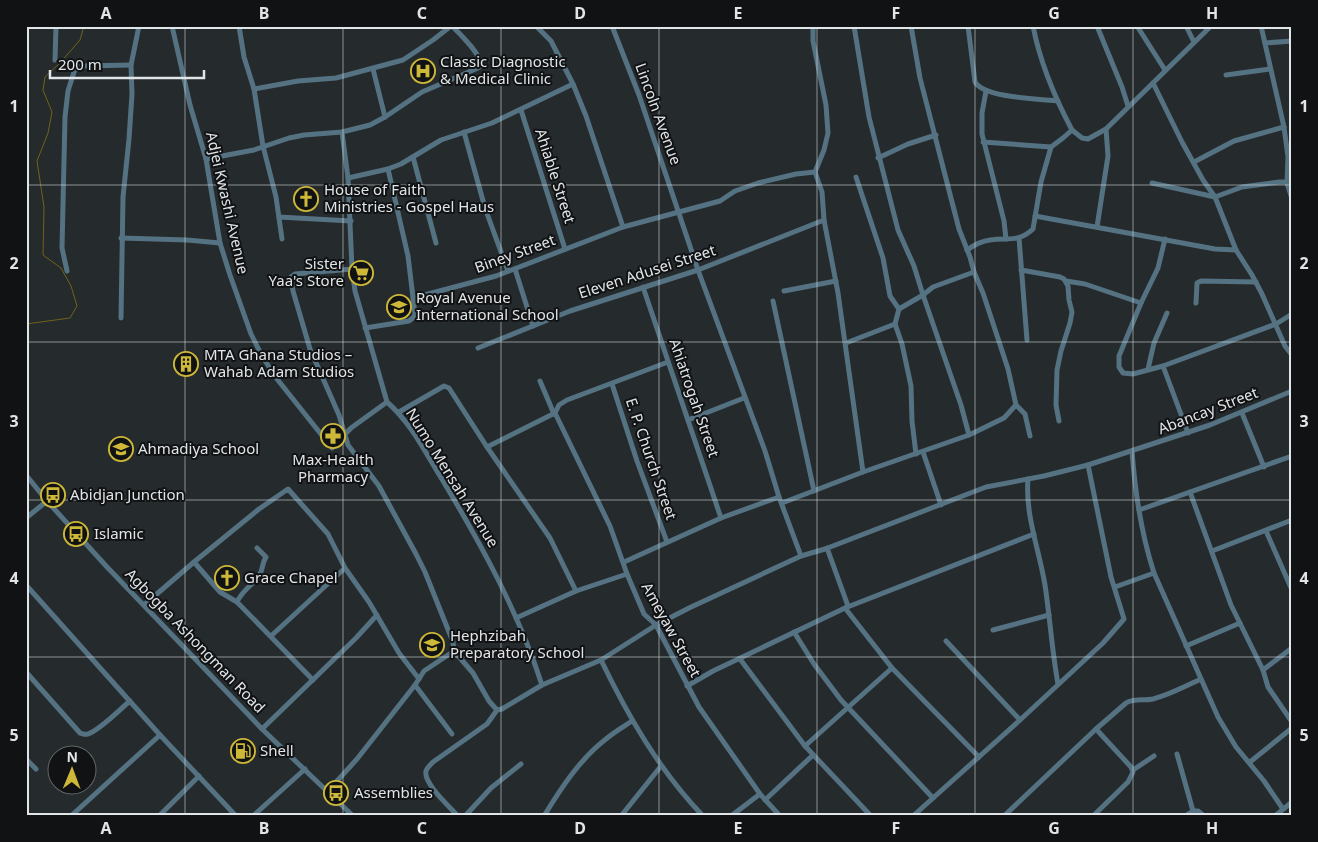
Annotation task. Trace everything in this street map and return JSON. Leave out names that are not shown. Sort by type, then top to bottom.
[{"type":"street","points":[[36,26],[56,26],[55,60]]},
{"type":"street","points":[[121,318],[121,238],[132,94],[131,65],[139,26]]},
{"type":"street","name":"Adjei Kwashi Avenue","points":[[172,26],[190,105],[206,159],[220,243],[251,334],[262,356],[296,404],[332,448],[346,435]]},
{"type":"street","points":[[206,159],[242,153],[304,135],[342,132],[370,125],[422,92],[480,66],[481,61],[472,48],[451,26],[403,60],[336,78],[298,81],[254,89]]},
{"type":"street","points":[[536,26],[551,41],[573,84],[586,116],[623,227]]},
{"type":"street","name":"Lincoln Avenue","points":[[612,26],[643,104],[698,270],[765,451],[801,556]]},
{"type":"street","points":[[813,26],[813,41],[826,105],[828,134],[815,172],[822,192],[824,220],[846,343],[863,472]]},
{"type":"street","points":[[854,26],[869,117],[898,230],[914,266],[961,405],[969,435]]},
{"type":"street","points":[[911,26],[920,78],[952,202],[1008,369],[1016,405],[1025,414],[1030,436]]},
{"type":"street","points":[[968,26],[975,82],[980,88],[986,91],[1058,101]]},
{"type":"street","points":[[1033,26],[1036,41],[1058,101],[1072,130],[1082,138],[1088,139],[1106,129],[1211,26]]},
{"type":"street","points":[[1097,26],[1128,106]]},
{"type":"street","points":[[1137,26],[1165,70]]},
{"type":"street","points":[[1186,26],[1194,42]]},
{"type":"street","points":[[1261,26],[1284,127],[1292,199]]},
{"type":"street","points":[[242,27],[244,57],[254,89],[263,146],[282,239]]},
{"type":"street","points":[[1265,43],[1292,40]]},
{"type":"street","points":[[67,271],[62,248],[64,137],[68,91],[74,72],[78,67],[131,65]]},
{"type":"street","points":[[372,69],[385,117]]},
{"type":"street","points":[[1226,75],[1270,69]]},
{"type":"street","points":[[1153,83],[1203,180],[1215,197],[1236,250],[1256,282],[1292,355]]},
{"type":"street","points":[[348,178],[388,169],[401,164],[441,140],[492,123],[573,84]]},
{"type":"street","points":[[986,91],[981,121],[983,142],[1004,220],[1006,239]]},
{"type":"street","name":"Ahiable Street","points":[[520,110],[565,249]]},
{"type":"street","points":[[1194,162],[1234,141],[1284,127]]},
{"type":"street","points":[[1097,227],[1108,156],[1106,129]]},
{"type":"street","points":[[967,250],[987,240],[1019,238],[1032,229],[1041,182],[1051,147],[1072,130]]},
{"type":"street","name":"Numo Mensah Avenue","points":[[342,132],[348,178],[352,269],[355,291],[387,402],[398,412],[420,444],[483,548],[527,643],[542,685]]},
{"type":"street","points":[[464,132],[485,208],[508,271]]},
{"type":"street","points":[[878,158],[908,144],[936,135]]},
{"type":"street","points":[[983,142],[1051,147]]},
{"type":"street","points":[[413,157],[436,242]]},
{"type":"street","points":[[365,328],[409,321],[414,318],[415,314],[408,256],[388,169]]},
{"type":"street","name":"Biney Street","points":[[413,298],[508,271],[623,227],[720,200],[735,191],[758,183],[796,174],[815,172]]},
{"type":"street","points":[[856,177],[883,258],[890,296],[899,309]]},
{"type":"street","points":[[1152,183],[1215,197],[1242,188],[1290,182]]},
{"type":"street","points":[[1036,216],[1215,249],[1236,250]]},
{"type":"street","points":[[279,217],[350,221]]},
{"type":"street","name":"Eleven Adusei Street","points":[[478,348],[570,311],[698,270],[824,220]]},
{"type":"street","points":[[121,238],[220,243]]},
{"type":"street","points":[[1019,238],[1027,340]]},
{"type":"street","points":[[1165,239],[1158,268],[1119,356],[1118,362],[1121,370],[1126,375],[1163,366],[1276,324],[1292,314]]},
{"type":"street","points":[[515,268],[533,326]]},
{"type":"street","points":[[352,269],[295,274],[291,277],[290,282],[310,349],[346,435],[348,445],[379,486],[425,572],[453,642],[454,650],[473,673],[488,700],[497,710],[487,724],[433,762],[426,770],[430,785],[458,816]]},
{"type":"street","points":[[1021,270],[1085,284],[1141,303]]},
{"type":"street","points":[[916,454],[912,421],[911,386],[902,344],[895,324],[899,309],[933,287],[974,272]]},
{"type":"street","points":[[1059,421],[1056,405],[1057,370],[1060,351],[1072,312],[1065,280]]},
{"type":"street","points":[[784,291],[836,281]]},
{"type":"street","points":[[1196,303],[1196,287],[1197,283],[1201,281],[1256,282]]},
{"type":"street","name":"Ahiatrogah Street","points":[[643,287],[721,518]]},
{"type":"street","points":[[773,301],[814,491]]},
{"type":"street","points":[[1148,369],[1154,343],[1167,312]]},
{"type":"street","points":[[846,343],[895,324]]},
{"type":"street","points":[[487,447],[554,414],[559,405],[567,400],[668,362]]},
{"type":"street","points":[[1163,366],[1188,433]]},
{"type":"street","name":"Ameyaw Street","points":[[540,380],[554,414],[603,510],[644,614],[656,625],[699,707],[760,794],[780,816]]},
{"type":"street","name":"E. P. Church Street","points":[[612,384],[637,461],[667,542]]},
{"type":"street","points":[[398,412],[447,386],[550,538],[576,592]]},
{"type":"street","name":"Abancay Street","points":[[497,710],[502,709],[542,685],[601,660],[656,625],[801,556],[828,548],[986,488],[1088,465],[1188,433],[1242,413],[1292,391]]},
{"type":"street","points":[[688,420],[744,398]]},
{"type":"street","points":[[346,435],[352,428],[387,402]]},
{"type":"street","points":[[782,503],[969,435],[1004,418],[1016,405]]},
{"type":"street","points":[[1242,413],[1264,467]]},
{"type":"street","points":[[1132,451],[1138,510],[1146,548],[1154,573],[1224,730],[1250,762],[1283,809]]},
{"type":"street","points":[[923,452],[941,505]]},
{"type":"street","points":[[1138,510],[1292,456]]},
{"type":"street","points":[[914,816],[1020,720],[1123,622],[1124,616],[1111,577],[1088,465]]},
{"type":"street","name":"Agbogba Ashongman Road","points":[[26,475],[47,501],[144,606],[262,729],[354,816]]},
{"type":"street","points":[[1028,479],[1028,510],[1045,584],[1058,684]]},
{"type":"street","points":[[144,606],[270,499],[288,489],[328,534],[345,568],[377,615],[399,653],[419,679]]},
{"type":"street","points":[[1190,492],[1232,605],[1263,670],[1268,687],[1292,722]]},
{"type":"street","points":[[624,562],[721,518],[780,497]]},
{"type":"street","points":[[26,518],[47,501]]},
{"type":"street","points":[[1212,551],[1292,520]]},
{"type":"street","points":[[1266,531],[1292,590]]},
{"type":"street","points":[[687,686],[713,671],[846,607],[1034,534]]},
{"type":"street","points":[[237,602],[240,595],[258,577],[262,570],[266,557],[257,548]]},
{"type":"street","points":[[828,548],[846,607],[892,668],[979,757]]},
{"type":"street","points":[[194,562],[220,592],[232,597],[313,680]]},
{"type":"street","points":[[270,636],[345,568]]},
{"type":"street","points":[[1115,587],[1154,573]]},
{"type":"street","points":[[516,618],[576,592],[627,574]]},
{"type":"street","points":[[26,585],[160,735],[236,816]]},
{"type":"street","points":[[262,729],[356,638],[377,615]]},
{"type":"street","points":[[992,630],[1049,615]]},
{"type":"street","points":[[1186,646],[1240,623]]},
{"type":"street","points":[[794,632],[814,664],[848,707],[933,798]]},
{"type":"street","points":[[946,641],[1020,720]]},
{"type":"street","points":[[1263,670],[1292,648]]},
{"type":"street","points":[[328,791],[357,759],[424,671],[454,650]]},
{"type":"street","points":[[740,659],[805,746],[871,816]]},
{"type":"street","points":[[601,660],[632,721],[661,766],[703,816]]},
{"type":"street","points":[[805,746],[892,668]]},
{"type":"street","points":[[26,672],[80,733],[84,735],[89,734],[130,701]]},
{"type":"street","points":[[1004,816],[1096,729],[1130,700],[1156,699],[1201,679]]},
{"type":"street","points":[[415,685],[452,734]]},
{"type":"street","points":[[544,816],[584,759],[605,739],[632,721]]},
{"type":"street","points":[[1250,762],[1292,728]]},
{"type":"street","points":[[1093,816],[1132,777],[1132,770],[1096,729]]},
{"type":"street","points":[[71,816],[160,735]]},
{"type":"street","points":[[1177,754],[1193,811]]},
{"type":"street","points":[[765,800],[813,755]]},
{"type":"street","points":[[1132,770],[1154,756]]},
{"type":"street","points":[[26,759],[36,769]]},
{"type":"street","points":[[465,816],[491,788],[520,764]]},
{"type":"street","points":[[621,816],[661,766]]},
{"type":"street","points":[[253,816],[305,769]]},
{"type":"street","points":[[159,816],[199,776]]},
{"type":"street","points":[[731,816],[760,794]]},
{"type":"street","points":[[1275,816],[1292,802]]},
{"type":"street","points":[[1185,816],[1193,811],[1198,811],[1204,816]]},
{"type":"waterway","points":[[26,324],[70,318],[77,306],[71,286],[61,268],[43,255],[44,207],[37,161],[48,133],[52,112],[43,90],[45,77],[80,40],[84,26]]},
{"type":"place","name":"Classic Diagnostic & Medical Clinic","points":[[423,71]]},
{"type":"place","name":"House of Faith Ministries - Gospel Haus","points":[[306,199]]},
{"type":"place","name":"Sister Yaa's Store","points":[[361,273]]},
{"type":"place","name":"Royal Avenue International School","points":[[399,307]]},
{"type":"place","name":"MTA Ghana Studios – Wahab Adam Studios","points":[[186,364]]},
{"type":"place","name":"Max-Health Pharmacy","points":[[333,436]]},
{"type":"place","name":"Ahmadiya School","points":[[121,449]]},
{"type":"place","name":"Abidjan Junction","points":[[53,495]]},
{"type":"place","name":"Islamic","points":[[76,534]]},
{"type":"place","name":"Grace Chapel","points":[[227,578]]},
{"type":"place","name":"Hephzibah Preparatory School","points":[[432,645]]},
{"type":"place","name":"Shell","points":[[243,751]]},
{"type":"place","name":"Assemblies","points":[[336,793]]}]
